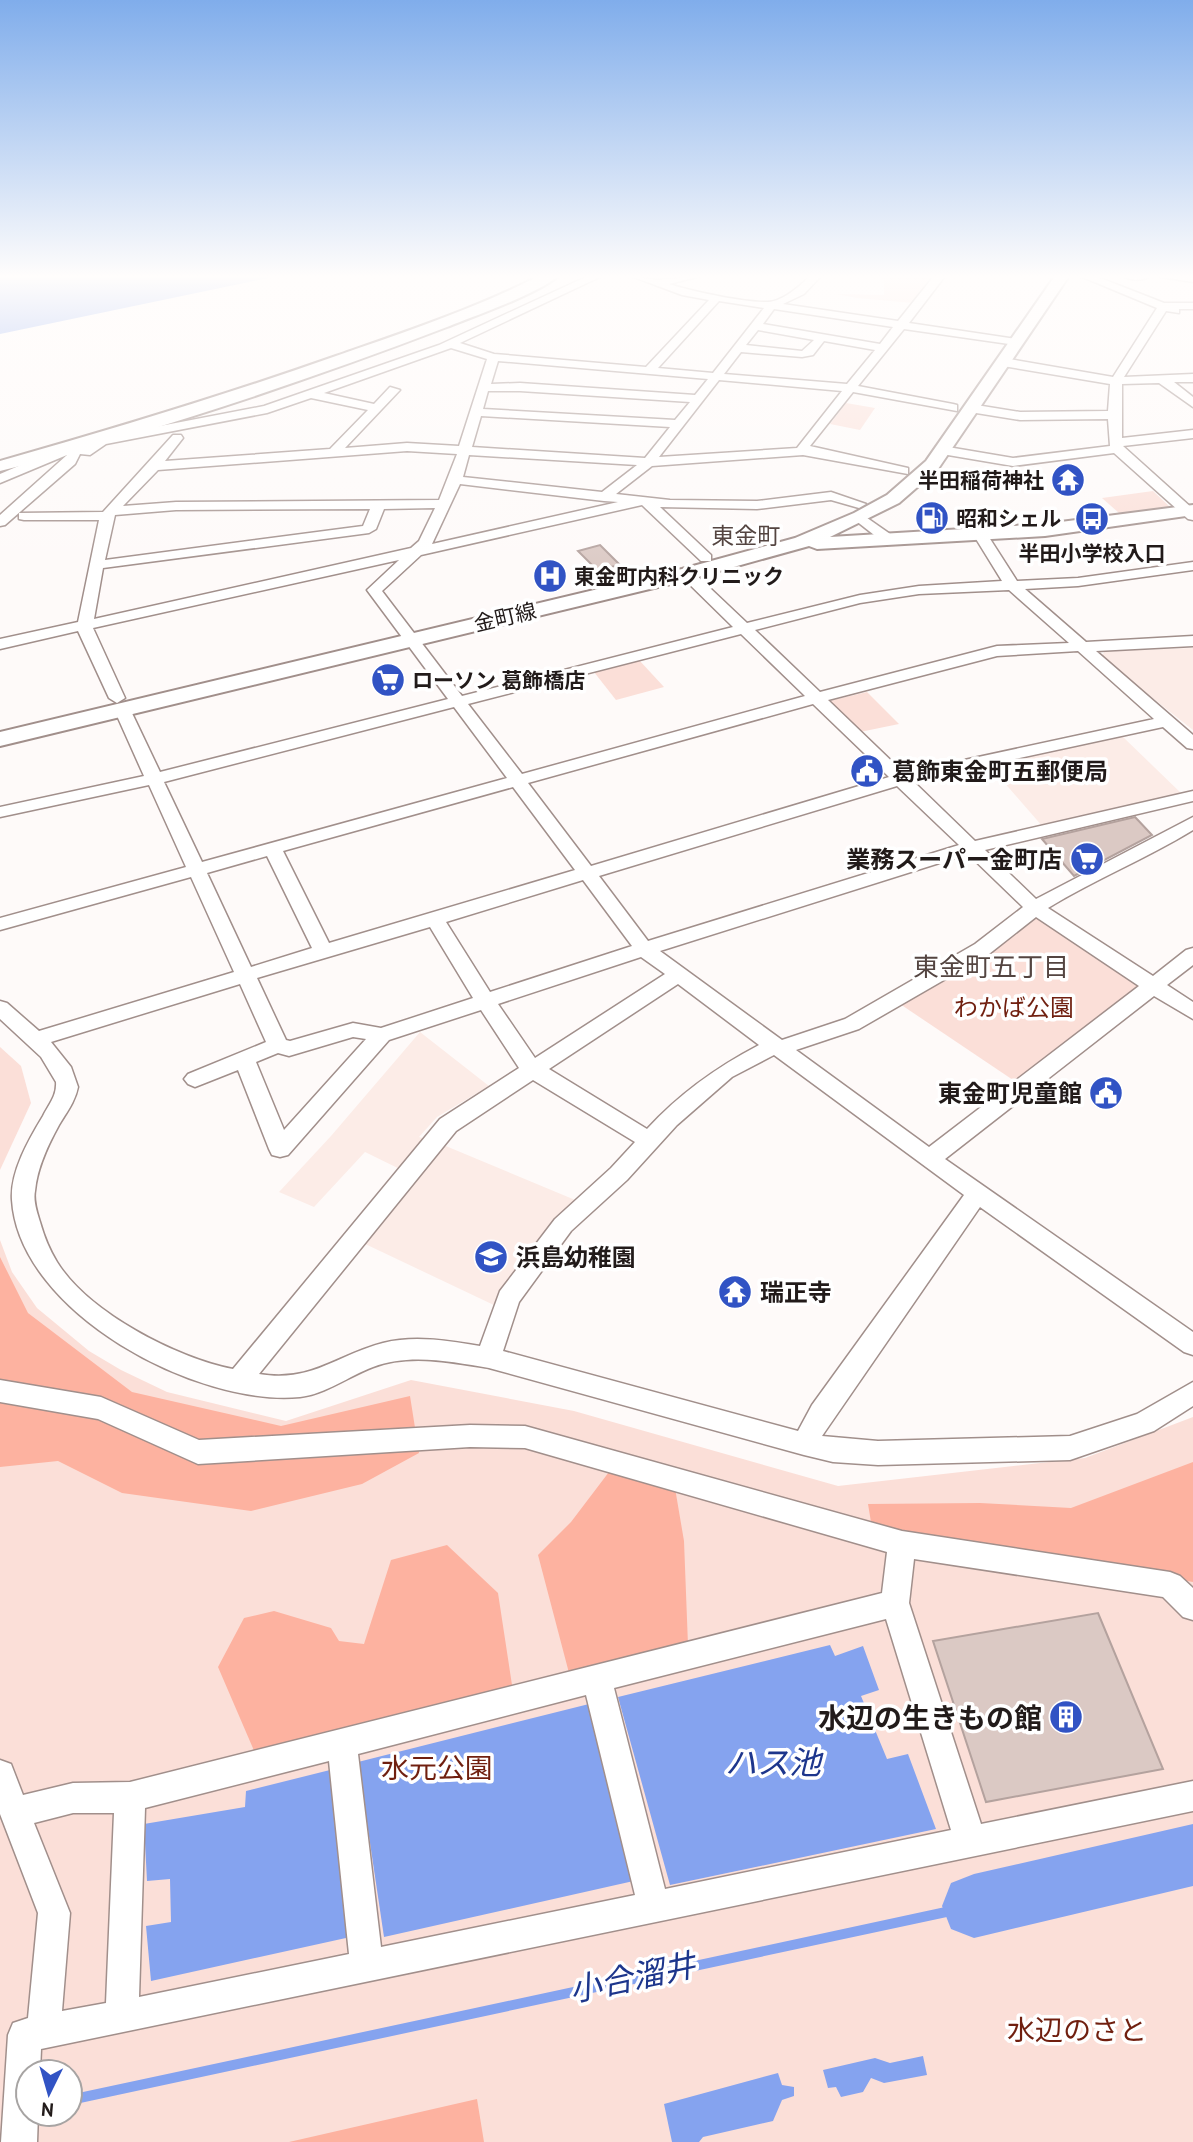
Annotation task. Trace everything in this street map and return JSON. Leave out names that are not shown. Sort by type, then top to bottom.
[{"type":"main road","points":[[0,466],[82,448],[293,376]]},
{"type":"main road","name":"金町線","points":[[408,634],[687,574],[795,539],[860,510],[893,499],[915,482],[942,450],[979,376]]},
{"type":"main road","name":"金町線","points":[[860,510],[913,460],[991,376]]},
{"type":"main road","points":[[795,539],[888,539],[1045,530],[1191,512]]},
{"type":"main road","name":"金町線","points":[[0,726],[119,703],[408,634],[706,558],[795,539]]},
{"type":"main road","name":"金町線","points":[[0,739],[119,703]]},
{"type":"street","points":[[0,479],[103,441],[267,409],[361,376]]},
{"type":"street","points":[[487,376],[455,480],[425,543],[374,590],[644,949],[929,1159],[1193,1345]]},
{"type":"street","points":[[604,497],[649,462],[716,376],[849,388],[1020,416],[1114,415]]},
{"type":"street","points":[[803,451],[804,446],[859,376]]},
{"type":"street","points":[[1086,376],[1116,381],[1193,378]]},
{"type":"street","points":[[1119,376],[1116,381],[1114,415],[1116,446],[1191,512]]},
{"type":"street","points":[[1163,380],[1193,403]]},
{"type":"street","points":[[483,388],[520,387],[698,399]]},
{"type":"street","points":[[334,452],[394,390]]},
{"type":"street","points":[[311,394],[376,408]]},
{"type":"street","points":[[476,412],[678,424]]},
{"type":"street","points":[[942,450],[1013,462],[1193,434]]},
{"type":"street","points":[[177,438],[108,513],[96,565],[85,625],[86,633],[278,1045]]},
{"type":"street","points":[[154,466],[407,447],[649,462],[803,451],[913,460]]},
{"type":"street","points":[[0,522],[82,448]]},
{"type":"street","points":[[32,466],[55,473]]},
{"type":"street","points":[[455,480],[643,502],[757,505],[831,496],[860,510],[888,539]]},
{"type":"street","points":[[0,644],[643,502]]},
{"type":"street","points":[[643,502],[706,558]]},
{"type":"street","points":[[96,565],[369,529],[379,504]]},
{"type":"street","points":[[24,516],[108,513],[177,506],[443,504]]},
{"type":"street","points":[[980,534],[1012,586],[1193,744]]},
{"type":"street","points":[[0,812],[154,779],[744,628],[898,592],[1078,582],[1193,566]]},
{"type":"street","points":[[687,574],[1035,908],[1193,1012]]},
{"type":"street","points":[[0,924],[272,847],[997,651],[1193,641]]},
{"type":"street","points":[[36,1040],[901,779],[1166,721]]},
{"type":"street","points":[[195,1079],[278,1045],[289,1049],[353,1030],[382,1035],[644,949],[972,847],[1193,796]]},
{"type":"street","points":[[489,1358],[508,1298],[563,1225],[619,1174],[669,1119],[725,1072],[776,1047],[852,1024],[982,950],[1035,908],[1067,888],[1151,848],[1193,822]]},
{"type":"street","points":[[272,847],[324,953]]},
{"type":"street","points":[[435,920],[521,1058],[534,1070],[650,1141]]},
{"type":"street","points":[[929,1159],[1193,955]]},
{"type":"street","points":[[239,1380],[448,1125],[680,974]]},
{"type":"street","points":[[0,1008],[36,1040],[63,1070],[67,1081],[67,1091],[46,1130],[27,1177],[23,1197],[38,1252],[58,1282],[127,1337],[205,1373],[251,1384],[298,1386],[343,1372],[368,1358],[415,1349],[489,1358],[804,1444],[833,1450],[878,1452],[1070,1448],[1145,1423],[1193,1393]]},
{"type":"street","points":[[244,1057],[280,1149],[382,1035]]},
{"type":"street","points":[[804,1444],[821,1413],[978,1193]]},
{"type":"street","points":[[0,1391],[101,1408],[198,1452],[470,1436],[525,1437],[902,1544],[1170,1585],[1193,1607]]},
{"type":"street","points":[[902,1544],[895,1603],[971,1843]]},
{"type":"street","points":[[15,1812],[73,1798],[130,1797],[895,1603]]},
{"type":"street","points":[[597,1679],[653,1908]]},
{"type":"street","points":[[342,1743],[367,1967]]},
{"type":"street","points":[[0,1775],[54,1913],[43,2032]]},
{"type":"street","points":[[19,2142],[25,2035],[1193,1796]]},
{"type":"street","points":[[122,2017],[130,1797]]},
{"type":"shaded area","points":[[1193,648],[1193,730],[1101,657],[1105,651]]},
{"type":"shaded area","points":[[1121,735],[1183,795],[1043,827],[988,764]]},
{"type":"shaded area","points":[[420,1032],[489,1086],[437,1117],[419,1137],[580,1202],[498,1307],[361,1242],[414,1176],[365,1152],[314,1207],[279,1192]]},
{"type":"shaded area","points":[[0,1257],[28,1313],[132,1392],[281,1426],[410,1396],[419,1453],[362,1484],[251,1511],[122,1493],[58,1461],[0,1467]]},
{"type":"shaded area","points":[[1193,1462],[1193,1582],[872,1528],[868,1504],[980,1503],[1071,1508]]},
{"type":"shaded area","points":[[612,1468],[675,1488],[684,1541],[688,1645],[569,1673],[538,1555],[571,1522]]},
{"type":"shaded area","points":[[447,1545],[498,1593],[512,1685],[258,1760],[218,1667],[244,1618],[274,1611],[331,1628],[339,1641],[364,1644],[391,1560]]},
{"type":"shaded area","points":[[477,2099],[484,2142],[289,2142]]},
{"type":"green space","points":[[846,403],[875,408],[860,430],[830,424]]},
{"type":"green space","points":[[1153,491],[1170,507],[1119,513],[1102,498]]},
{"type":"green space","points":[[639,660],[664,687],[616,700],[594,672]]},
{"type":"green space","points":[[867,692],[899,724],[860,732],[829,701]]},
{"type":"green space","name":"わかば公園","points":[[1036,914],[1141,985],[1016,1082],[900,1004]]},
{"type":"green space","points":[[0,1047],[21,1066],[31,1103],[0,1170]]},
{"type":"green space","name":"水元公園","points":[[0,1240],[12,1272],[37,1308],[89,1351],[167,1392],[286,1421],[411,1380],[574,1411],[838,1486],[1085,1458],[1193,1417],[1193,2142],[0,2142]]},
{"type":"water","name":"ハス池","points":[[830,1645],[835,1656],[863,1646],[879,1690],[861,1696],[887,1759],[908,1754],[936,1829],[670,1885],[618,1697]]},
{"type":"water","points":[[593,1703],[638,1880],[384,1937],[358,1762]]},
{"type":"water","points":[[334,1769],[355,1936],[151,1981],[146,1926],[171,1922],[170,1879],[147,1881],[144,1824],[245,1807],[246,1791]]},
{"type":"water","points":[[923,2056],[927,2075],[884,2083],[871,2078],[863,2092],[841,2097],[836,2087],[828,2088],[823,2070],[875,2058],[890,2063]]},
{"type":"water","points":[[778,2073],[782,2085],[794,2087],[794,2096],[782,2100],[773,2121],[703,2137],[699,2142],[672,2142],[664,2104]]},
{"type":"building","points":[[600,545],[620,565],[597,570],[578,551]]},
{"type":"building","name":"業務スーパー金町店","points":[[1135,817],[1152,835],[1074,876],[1042,839]]},
{"type":"building","name":"水辺の生きもの館","points":[[1098,1613],[1163,1769],[986,1802],[933,1641]]},
{"type":"waterway","name":"小合溜井","points":[[974,1906],[1193,1855]]},
{"type":"waterway","name":"小合溜井","points":[[84,2097],[974,1906]]},
{"type":"place","name":"半田稲荷神社","points":[[1068,480]]},
{"type":"place","name":"昭和シェル","points":[[932,518]]},
{"type":"place","name":"半田小学校入口","points":[[1092,519]]},
{"type":"place","name":"東金町内科クリニック","points":[[550,576]]},
{"type":"place","name":"ローソン 葛飾橋店","points":[[388,680]]},
{"type":"place","name":"葛飾東金町五郵便局","points":[[867,771]]},
{"type":"place","name":"業務スーパー金町店","points":[[1087,859]]},
{"type":"place","name":"東金町児童館","points":[[1106,1093]]},
{"type":"place","name":"浜島幼稚園","points":[[491,1257]]},
{"type":"place","name":"瑞正寺","points":[[735,1292]]},
{"type":"place","name":"水辺の生きもの館","points":[[1066,1717]]},
{"type":"district","name":"東金町","points":[[746,535]]},
{"type":"district","name":"東金町五丁目","points":[[991,966]]},
{"type":"park label","name":"水辺のさと","points":[[1077,2029]]}]
